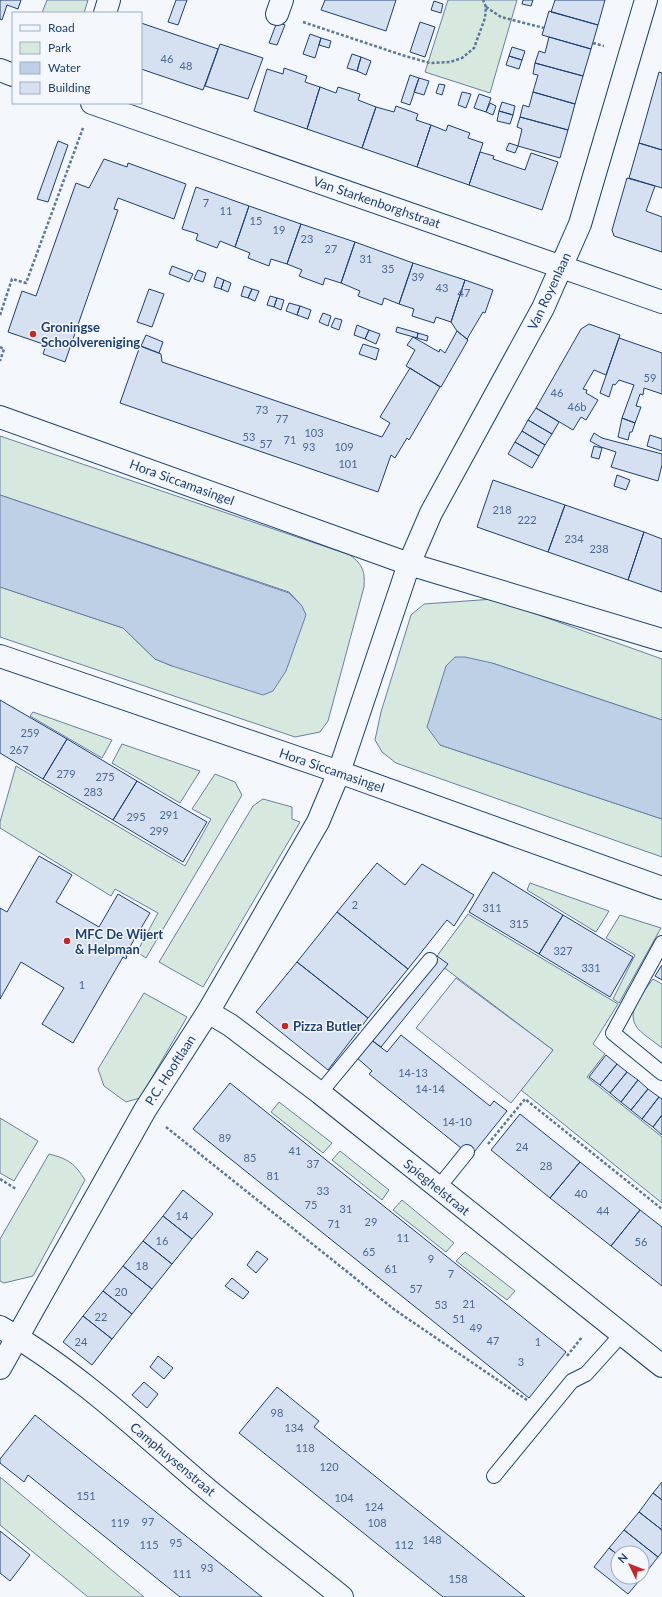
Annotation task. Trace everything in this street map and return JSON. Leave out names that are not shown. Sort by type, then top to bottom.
[{"type":"street","points":[[105,12],[109,0]]},
{"type":"street","name":"Van Royenlaan","points":[[339,772],[409,564],[431,513],[543,308],[580,224],[646,0]]},
{"type":"street","points":[[0,70],[12,75]]},
{"type":"street","name":"Van Starkenborghstraat","points":[[95,104],[662,302]]},
{"type":"street","name":"Hora Siccamasingel","points":[[0,416],[409,564],[662,640]]},
{"type":"street","name":"Hora Siccamasingel","points":[[0,656],[339,772],[662,888]]},
{"type":"street","name":"P.C. Hooftlaan","points":[[0,1368],[9,1332],[145,1110],[208,1012],[318,822],[339,772]]},
{"type":"street","name":"Spieghelstraat","points":[[208,1012],[230,1025],[320,1093],[662,1366]]},
{"type":"street","name":"Camphuysenstraat","points":[[9,1332],[85,1385],[212,1493],[342,1597]]},
{"type":"lane","points":[[662,943],[613,1033],[662,1073]]},
{"type":"lane","points":[[320,1093],[430,960]]},
{"type":"lane","points":[[438,1188],[467,1152]]},
{"type":"lane","points":[[494,1476],[572,1381],[586,1374],[622,1334]]},
{"type":"path","points":[[279,7],[405,56],[430,63],[450,62],[462,58],[474,48],[485,18],[486,7],[483,0]]},
{"type":"path","points":[[486,7],[501,17],[544,28]]},
{"type":"path","points":[[0,314],[12,279],[26,283],[84,125]]},
{"type":"path","points":[[0,347],[4,349],[0,361]]},
{"type":"path","points":[[486,1147],[525,1099],[662,1209]]},
{"type":"path","points":[[145,1110],[395,1310],[530,1403]]},
{"type":"path","points":[[0,1180],[16,1189]]},
{"type":"path","points":[[564,1359],[598,1316]]},
{"type":"green space","points":[[47,0],[88,0],[84,12],[42,12]]},
{"type":"green space","points":[[448,0],[517,0],[490,93],[425,72]]},
{"type":"green space","points":[[0,436],[350,555],[362,569],[364,587],[328,721],[320,732],[295,737],[0,637],[0,587],[123,628],[155,659],[172,666],[302,606],[289,592],[0,495]]},
{"type":"green space","points":[[494,599],[662,659],[662,720],[492,663],[440,745],[662,819],[662,857],[396,763],[382,752],[375,740],[381,712],[411,615],[424,604]]},
{"type":"green space","points":[[33,712],[112,740],[102,758],[30,716]]},
{"type":"green space","points":[[122,744],[200,771],[180,803],[112,763]]},
{"type":"green space","points":[[16,766],[185,866],[211,819],[192,809],[215,774],[235,782],[242,795],[146,958],[137,952],[158,913],[115,889],[111,896],[0,828],[0,822]]},
{"type":"green space","points":[[263,799],[292,807],[292,819],[300,822],[203,987],[159,962],[253,806]]},
{"type":"green space","points":[[530,883],[609,911],[596,932],[527,890]]},
{"type":"green space","points":[[468,914],[618,1004],[593,1044],[605,1054],[587,1077],[662,1137],[662,1203],[521,1090],[553,1050],[434,960]]},
{"type":"green space","points":[[620,915],[661,928],[619,1003],[613,999],[635,955],[606,938]]},
{"type":"green space","points":[[653,979],[662,984],[662,1048],[641,1032],[633,1020],[633,1014],[637,1001]]},
{"type":"green space","points":[[144,993],[187,1017],[140,1098],[126,1102],[104,1086],[98,1069]]},
{"type":"green space","points":[[279,1102],[332,1143],[323,1153],[271,1112]]},
{"type":"green space","points":[[0,1118],[38,1141],[14,1181],[0,1173]]},
{"type":"green space","points":[[340,1151],[389,1190],[382,1200],[332,1160]]},
{"type":"green space","points":[[49,1154],[67,1160],[78,1170],[85,1180],[33,1276],[4,1283],[0,1281],[0,1239]]},
{"type":"green space","points":[[402,1200],[454,1243],[446,1252],[393,1210]]},
{"type":"green space","points":[[465,1252],[515,1291],[507,1300],[456,1261]]},
{"type":"green space","points":[[0,1477],[144,1597],[88,1597],[0,1525]]},
{"type":"shaded area","points":[[456,978],[553,1050],[511,1103],[416,1028]]},
{"type":"water","points":[[0,495],[289,593],[302,606],[306,615],[286,671],[273,691],[263,695],[172,666],[155,659],[123,628],[0,587]]},
{"type":"water","points":[[455,657],[465,657],[492,663],[662,720],[662,819],[440,745],[427,727],[446,666]]},
{"type":"building","points":[[0,0],[21,0],[18,9],[7,5],[2,20],[0,19]]},
{"type":"building","points":[[176,0],[187,0],[178,25],[168,22]]},
{"type":"building","points":[[325,0],[396,0],[386,31],[321,10]]},
{"type":"building","points":[[523,0],[533,0],[531,6],[522,4]]},
{"type":"building","points":[[555,0],[605,0],[598,25],[551,12]]},
{"type":"building","points":[[434,1],[443,4],[441,13],[431,10]]},
{"type":"building","points":[[549,11],[598,25],[591,49],[542,35]]},
{"type":"building","points":[[277,22],[285,25],[277,45],[269,43]]},
{"type":"building","points":[[420,22],[435,27],[425,57],[410,52]]},
{"type":"building","points":[[142,23],[218,49],[203,90],[142,69]]},
{"type":"building","points":[[310,34],[321,38],[315,58],[303,54]]},
{"type":"building","points":[[549,37],[591,49],[583,76],[535,63],[539,51],[545,53]]},
{"type":"building","points":[[321,38],[331,41],[329,48],[319,45]]},
{"type":"building","points":[[220,44],[263,58],[248,99],[205,86]]},
{"type":"building","points":[[512,47],[525,51],[522,60],[509,56]]},
{"type":"building","points":[[352,54],[361,57],[357,71],[347,68]]},
{"type":"building","points":[[509,56],[522,60],[519,69],[506,65]]},
{"type":"building","points":[[361,57],[371,61],[366,75],[357,71]]},
{"type":"building","points":[[535,63],[583,76],[575,104],[533,92],[538,75],[533,74]]},
{"type":"building","points":[[284,68],[307,76],[305,82],[320,87],[307,129],[254,111],[267,69],[283,74]]},
{"type":"building","points":[[659,72],[662,73],[662,150],[639,143]]},
{"type":"building","points":[[410,75],[419,78],[410,105],[401,102]]},
{"type":"building","points":[[419,78],[429,81],[424,95],[414,92]]},
{"type":"building","points":[[439,84],[445,85],[442,95],[436,93]]},
{"type":"building","points":[[320,87],[336,93],[338,87],[360,94],[358,100],[376,107],[362,148],[307,129]]},
{"type":"building","points":[[462,92],[471,94],[466,108],[458,105]]},
{"type":"building","points":[[533,92],[575,104],[568,130],[520,117],[523,105],[529,107]]},
{"type":"building","points":[[479,94],[491,98],[486,112],[474,108]]},
{"type":"building","points":[[502,102],[515,106],[513,115],[499,111]]},
{"type":"building","points":[[490,103],[496,106],[493,115],[486,112]]},
{"type":"building","points":[[396,106],[418,114],[416,120],[431,125],[417,167],[362,148],[376,107],[394,112]]},
{"type":"building","points":[[499,111],[513,115],[510,124],[497,121]]},
{"type":"building","points":[[520,117],[568,130],[560,158],[518,146],[522,129],[517,127]]},
{"type":"building","points":[[431,125],[446,131],[448,125],[470,133],[468,138],[483,143],[469,185],[417,167]]},
{"type":"building","points":[[58,141],[68,145],[48,202],[37,199]]},
{"type":"building","points":[[509,143],[518,146],[515,153],[506,150]]},
{"type":"building","points":[[639,143],[662,150],[662,188],[629,178]]},
{"type":"building","points":[[480,152],[494,156],[493,159],[525,170],[531,153],[558,162],[542,210],[469,185]]},
{"type":"building","points":[[104,159],[127,167],[128,163],[186,184],[174,219],[118,198],[114,209],[118,210],[65,362],[43,354],[46,345],[8,332],[22,291],[36,296],[76,183],[89,188]]},
{"type":"building","points":[[627,178],[655,186],[646,211],[662,217],[662,252],[614,236],[612,230]]},
{"type":"building","points":[[196,187],[249,206],[235,247],[220,241],[217,248],[196,240],[198,234],[182,229]]},
{"type":"building","points":[[249,206],[301,224],[287,264],[271,259],[269,266],[248,258],[250,253],[235,247]]},
{"type":"building","points":[[301,224],[355,242],[341,283],[325,278],[323,285],[299,276],[302,270],[287,264]]},
{"type":"building","points":[[355,242],[413,263],[399,304],[384,298],[382,305],[358,296],[360,291],[341,283]]},
{"type":"building","points":[[413,263],[465,280],[451,322],[436,317],[434,323],[412,316],[414,309],[399,304]]},
{"type":"building","points":[[172,266],[193,274],[189,282],[169,274]]},
{"type":"building","points":[[198,270],[206,273],[203,282],[194,279]]},
{"type":"building","points":[[217,277],[224,280],[221,289],[214,287]]},
{"type":"building","points":[[224,280],[231,283],[228,292],[221,289]]},
{"type":"building","points":[[465,280],[493,290],[485,313],[483,312],[467,339],[457,331],[451,322]]},
{"type":"building","points":[[244,286],[252,289],[248,298],[241,296]]},
{"type":"building","points":[[149,289],[164,294],[152,327],[137,322]]},
{"type":"building","points":[[252,289],[259,291],[255,301],[248,298]]},
{"type":"building","points":[[270,296],[277,298],[274,307],[267,305]]},
{"type":"building","points":[[277,298],[284,300],[281,310],[274,307]]},
{"type":"building","points":[[289,303],[300,306],[297,315],[286,311]]},
{"type":"building","points":[[300,306],[311,310],[308,319],[297,315]]},
{"type":"building","points":[[323,313],[331,316],[328,326],[319,322]]},
{"type":"building","points":[[335,318],[342,320],[339,330],[331,327]]},
{"type":"building","points":[[589,324],[620,335],[606,375],[594,370],[583,389],[587,390],[586,393],[598,400],[586,420],[581,417],[573,430],[536,408],[581,329]]},
{"type":"building","points":[[357,325],[369,330],[365,339],[354,335]]},
{"type":"building","points":[[397,327],[418,333],[417,338],[396,332]]},
{"type":"building","points":[[369,330],[380,334],[376,344],[365,339]]},
{"type":"building","points":[[457,331],[468,340],[441,387],[406,366],[415,350],[407,345],[413,337],[439,352],[440,349],[445,353]]},
{"type":"building","points":[[418,333],[428,336],[427,341],[417,338]]},
{"type":"building","points":[[146,335],[163,342],[159,353],[141,346]]},
{"type":"building","points":[[619,338],[662,353],[662,394],[644,388],[643,395],[640,394],[636,406],[641,407],[635,423],[622,418],[634,385],[619,380],[615,385],[613,384],[609,397],[600,393]]},
{"type":"building","points":[[363,344],[379,349],[376,360],[359,354]]},
{"type":"building","points":[[140,346],[161,354],[162,362],[382,437],[390,423],[380,417],[410,368],[440,387],[409,440],[407,438],[395,458],[391,455],[378,492],[120,403]]},
{"type":"building","points":[[536,408],[559,422],[552,434],[528,420]]},
{"type":"building","points":[[622,418],[635,423],[628,440],[618,437]]},
{"type":"building","points":[[528,420],[552,434],[545,445],[522,431]]},
{"type":"building","points":[[522,431],[545,445],[539,456],[515,442]]},
{"type":"building","points":[[594,433],[602,438],[662,454],[662,465],[658,481],[611,467],[616,452],[601,447],[590,441]]},
{"type":"building","points":[[650,435],[662,439],[662,451],[647,446]]},
{"type":"building","points":[[515,442],[539,456],[532,468],[508,454]]},
{"type":"building","points":[[594,446],[602,448],[599,459],[591,457]]},
{"type":"building","points":[[617,475],[630,480],[626,490],[614,486]]},
{"type":"building","points":[[493,480],[565,505],[548,552],[477,527]]},
{"type":"building","points":[[565,505],[644,532],[628,580],[548,552]]},
{"type":"building","points":[[644,532],[662,539],[662,592],[628,580]]},
{"type":"building","points":[[0,700],[67,739],[43,779],[0,753]]},
{"type":"building","points":[[67,739],[137,781],[113,820],[43,779]]},
{"type":"building","points":[[137,781],[207,822],[183,862],[113,820]]},
{"type":"building","name":"MFC De Wijert & Helpman","points":[[39,856],[72,875],[56,902],[99,927],[118,894],[150,913],[125,955],[127,956],[126,959],[123,957],[73,1043],[42,1024],[64,988],[21,962],[0,999],[0,908],[7,912]]},
{"type":"building","points":[[377,863],[405,885],[422,864],[474,895],[454,926],[447,920],[408,969],[337,912]]},
{"type":"building","points":[[493,872],[563,915],[539,954],[469,912]]},
{"type":"building","points":[[337,912],[408,969],[368,1018],[297,962]]},
{"type":"building","points":[[563,915],[633,957],[610,997],[539,954]]},
{"type":"building","points":[[437,956],[448,964],[381,1047],[370,1039]]},
{"type":"building","points":[[297,962],[368,1018],[328,1070],[256,1012]]},
{"type":"building","points":[[662,965],[662,980],[655,976]]},
{"type":"building","points":[[401,1035],[490,1106],[494,1101],[507,1111],[471,1156],[369,1074],[372,1071],[356,1057],[370,1039],[387,1052]]},
{"type":"building","points":[[606,1055],[617,1064],[600,1085],[589,1077]]},
{"type":"building","points":[[617,1064],[627,1072],[610,1093],[600,1085]]},
{"type":"building","points":[[627,1072],[638,1080],[621,1102],[610,1093]]},
{"type":"building","points":[[638,1080],[648,1089],[631,1110],[621,1102]]},
{"type":"building","points":[[230,1083],[566,1352],[529,1398],[193,1129]]},
{"type":"building","points":[[648,1089],[659,1097],[642,1119],[631,1110]]},
{"type":"building","points":[[659,1097],[662,1099],[662,1115],[653,1127],[642,1119]]},
{"type":"building","points":[[520,1114],[580,1162],[550,1198],[491,1150]]},
{"type":"building","points":[[662,1115],[662,1135],[653,1127]]},
{"type":"building","points":[[580,1162],[640,1210],[611,1246],[550,1198]]},
{"type":"building","points":[[183,1190],[213,1214],[192,1239],[163,1216]]},
{"type":"building","points":[[640,1210],[662,1227],[662,1286],[611,1246]]},
{"type":"building","points":[[163,1216],[192,1239],[172,1264],[143,1241]]},
{"type":"building","points":[[143,1241],[172,1264],[152,1289],[123,1266]]},
{"type":"building","points":[[257,1251],[268,1259],[256,1273],[247,1265]]},
{"type":"building","points":[[123,1266],[152,1289],[132,1314],[103,1291]]},
{"type":"building","points":[[232,1278],[249,1292],[243,1299],[225,1286]]},
{"type":"building","points":[[103,1291],[132,1314],[112,1339],[83,1316]]},
{"type":"building","points":[[83,1316],[112,1339],[92,1365],[63,1342]]},
{"type":"building","points":[[158,1356],[173,1368],[164,1379],[150,1367]]},
{"type":"building","points":[[144,1382],[158,1394],[147,1408],[132,1395]]},
{"type":"building","points":[[277,1387],[319,1421],[314,1427],[525,1597],[443,1597],[239,1433]]},
{"type":"building","points":[[35,1415],[262,1597],[180,1597],[28,1475],[24,1482],[0,1463],[0,1459]]},
{"type":"building","points":[[662,1482],[662,1500],[653,1493]]},
{"type":"building","points":[[653,1493],[662,1500],[662,1530],[639,1512]]},
{"type":"building","points":[[639,1512],[662,1530],[662,1552],[658,1557],[650,1551],[650,1545],[643,1545],[624,1530]]},
{"type":"building","points":[[624,1530],[643,1545],[612,1545]]},
{"type":"building","points":[[0,1531],[30,1555],[10,1581],[0,1573]]},
{"type":"building","points":[[609,1548],[610,1549],[610,1580],[594,1567]]},
{"type":"building","points":[[650,1551],[658,1557],[650,1567]]},
{"type":"building","points":[[617,1585],[636,1585],[628,1594]]},
{"type":"place","name":"Groningse Schoolvereniging","points":[[33,334]]},
{"type":"place","name":"MFC De Wijert & Helpman","points":[[67,941]]},
{"type":"place","name":"Pizza Butler","points":[[285,1026]]}]
